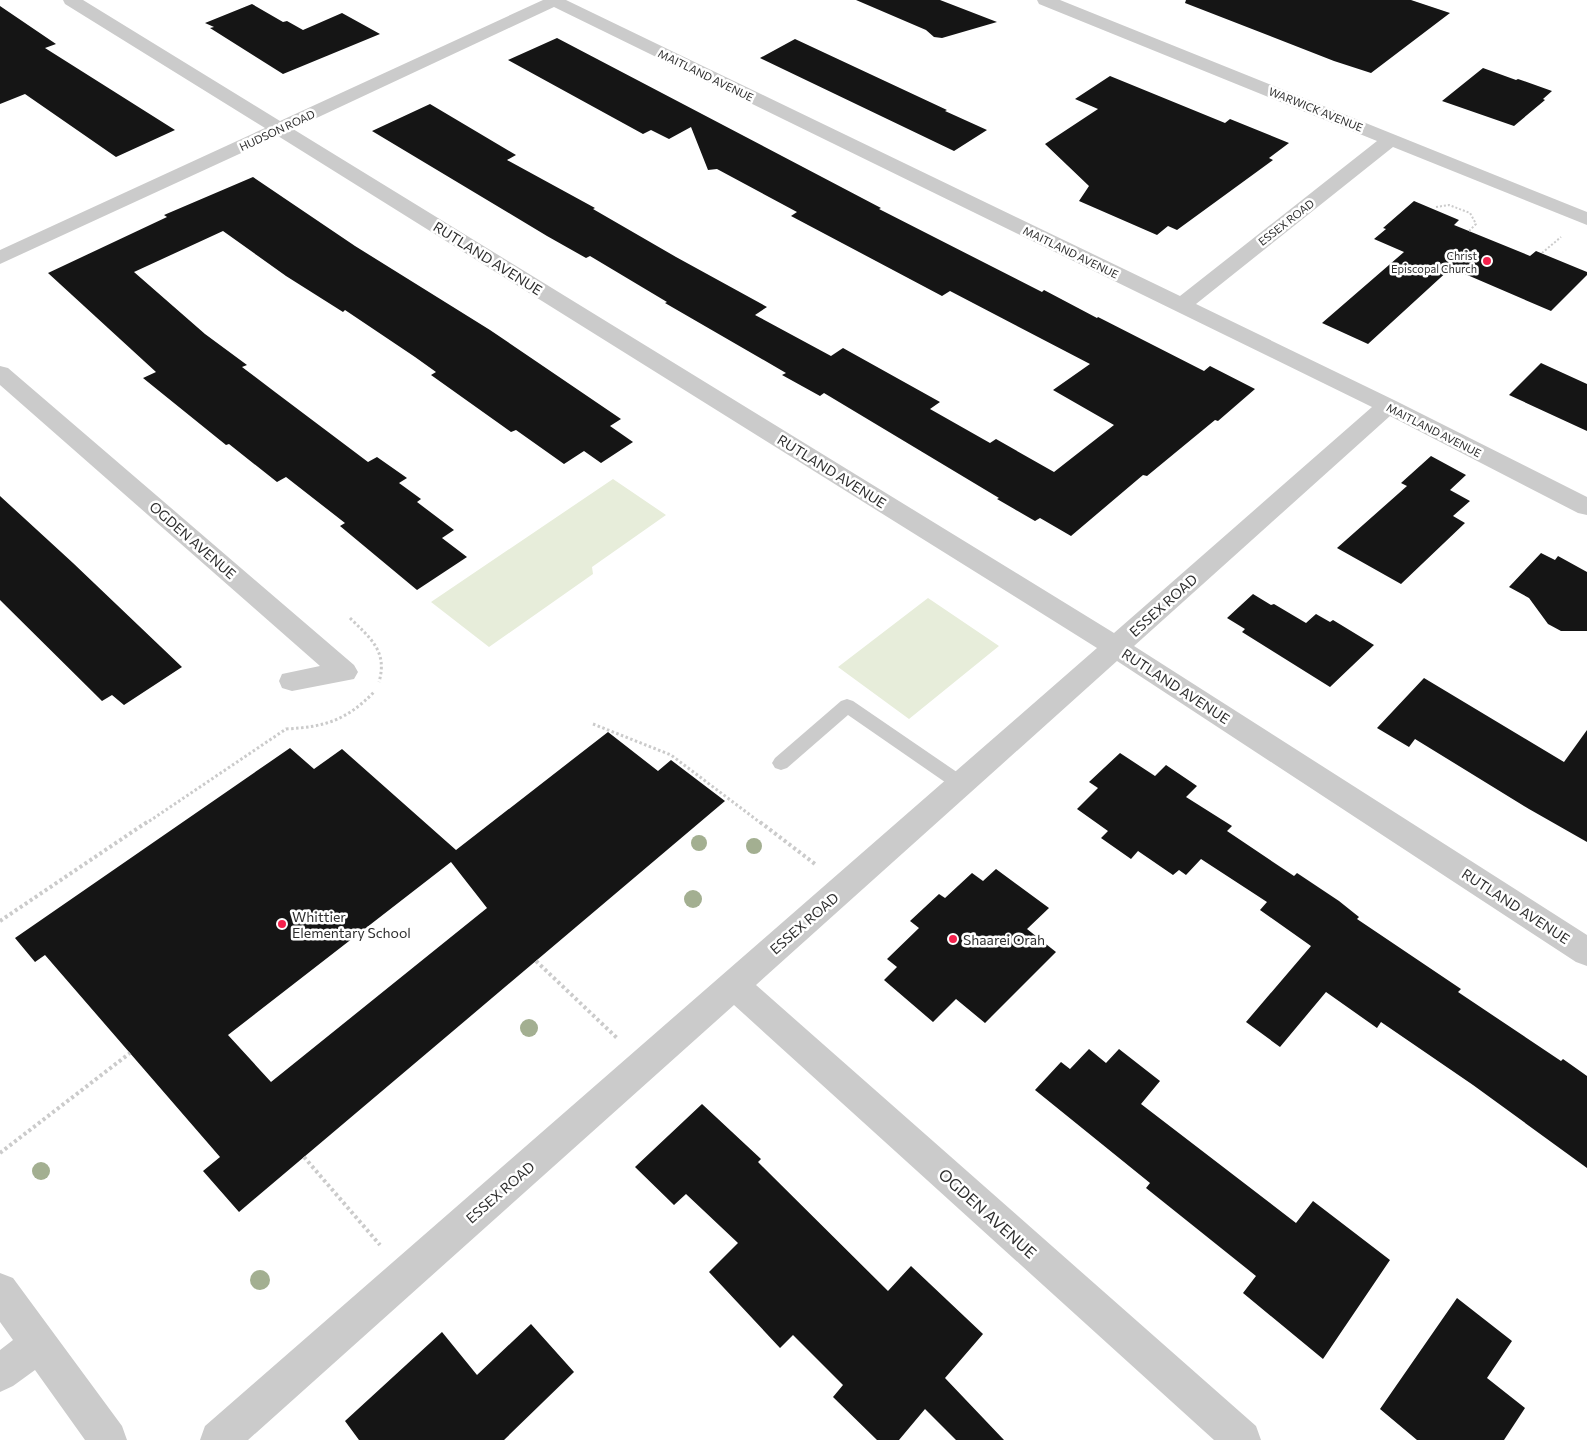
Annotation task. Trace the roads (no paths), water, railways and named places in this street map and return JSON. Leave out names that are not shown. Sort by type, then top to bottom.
[{"type":"street","name":"RUTLAND AVENUE","points":[[71,0],[1116,647],[1587,952]]},
{"type":"street","name":"HUDSON ROAD","points":[[0,258],[554,0]]},
{"type":"street","name":"MAITLAND AVENUE","points":[[554,0],[1388,406],[1587,507]]},
{"type":"street","name":"WARWICK AVENUE","points":[[1045,0],[1587,219]]},
{"type":"street","name":"ESSEX ROAD","points":[[1181,306],[1391,139]]},
{"type":"street","name":"OGDEN AVENUE","points":[[0,372],[345,672],[292,681]]},
{"type":"street","name":"ESSEX ROAD","points":[[220,1440],[1388,406]]},
{"type":"street","name":"OGDEN AVENUE","points":[[734,985],[1242,1440]]},
{"type":"street","points":[[0,1290],[108,1440]]},
{"type":"street","points":[[0,1373],[38,1344]]},
{"type":"lane","points":[[781,763],[846,706],[961,784]]},
{"type":"place","name":"Christ Episcopal Church","points":[[1487,261]]},
{"type":"place","name":"Whittier Elementary School","points":[[282,924]]},
{"type":"place","name":"Shaarei Orah","points":[[953,939]]}]
